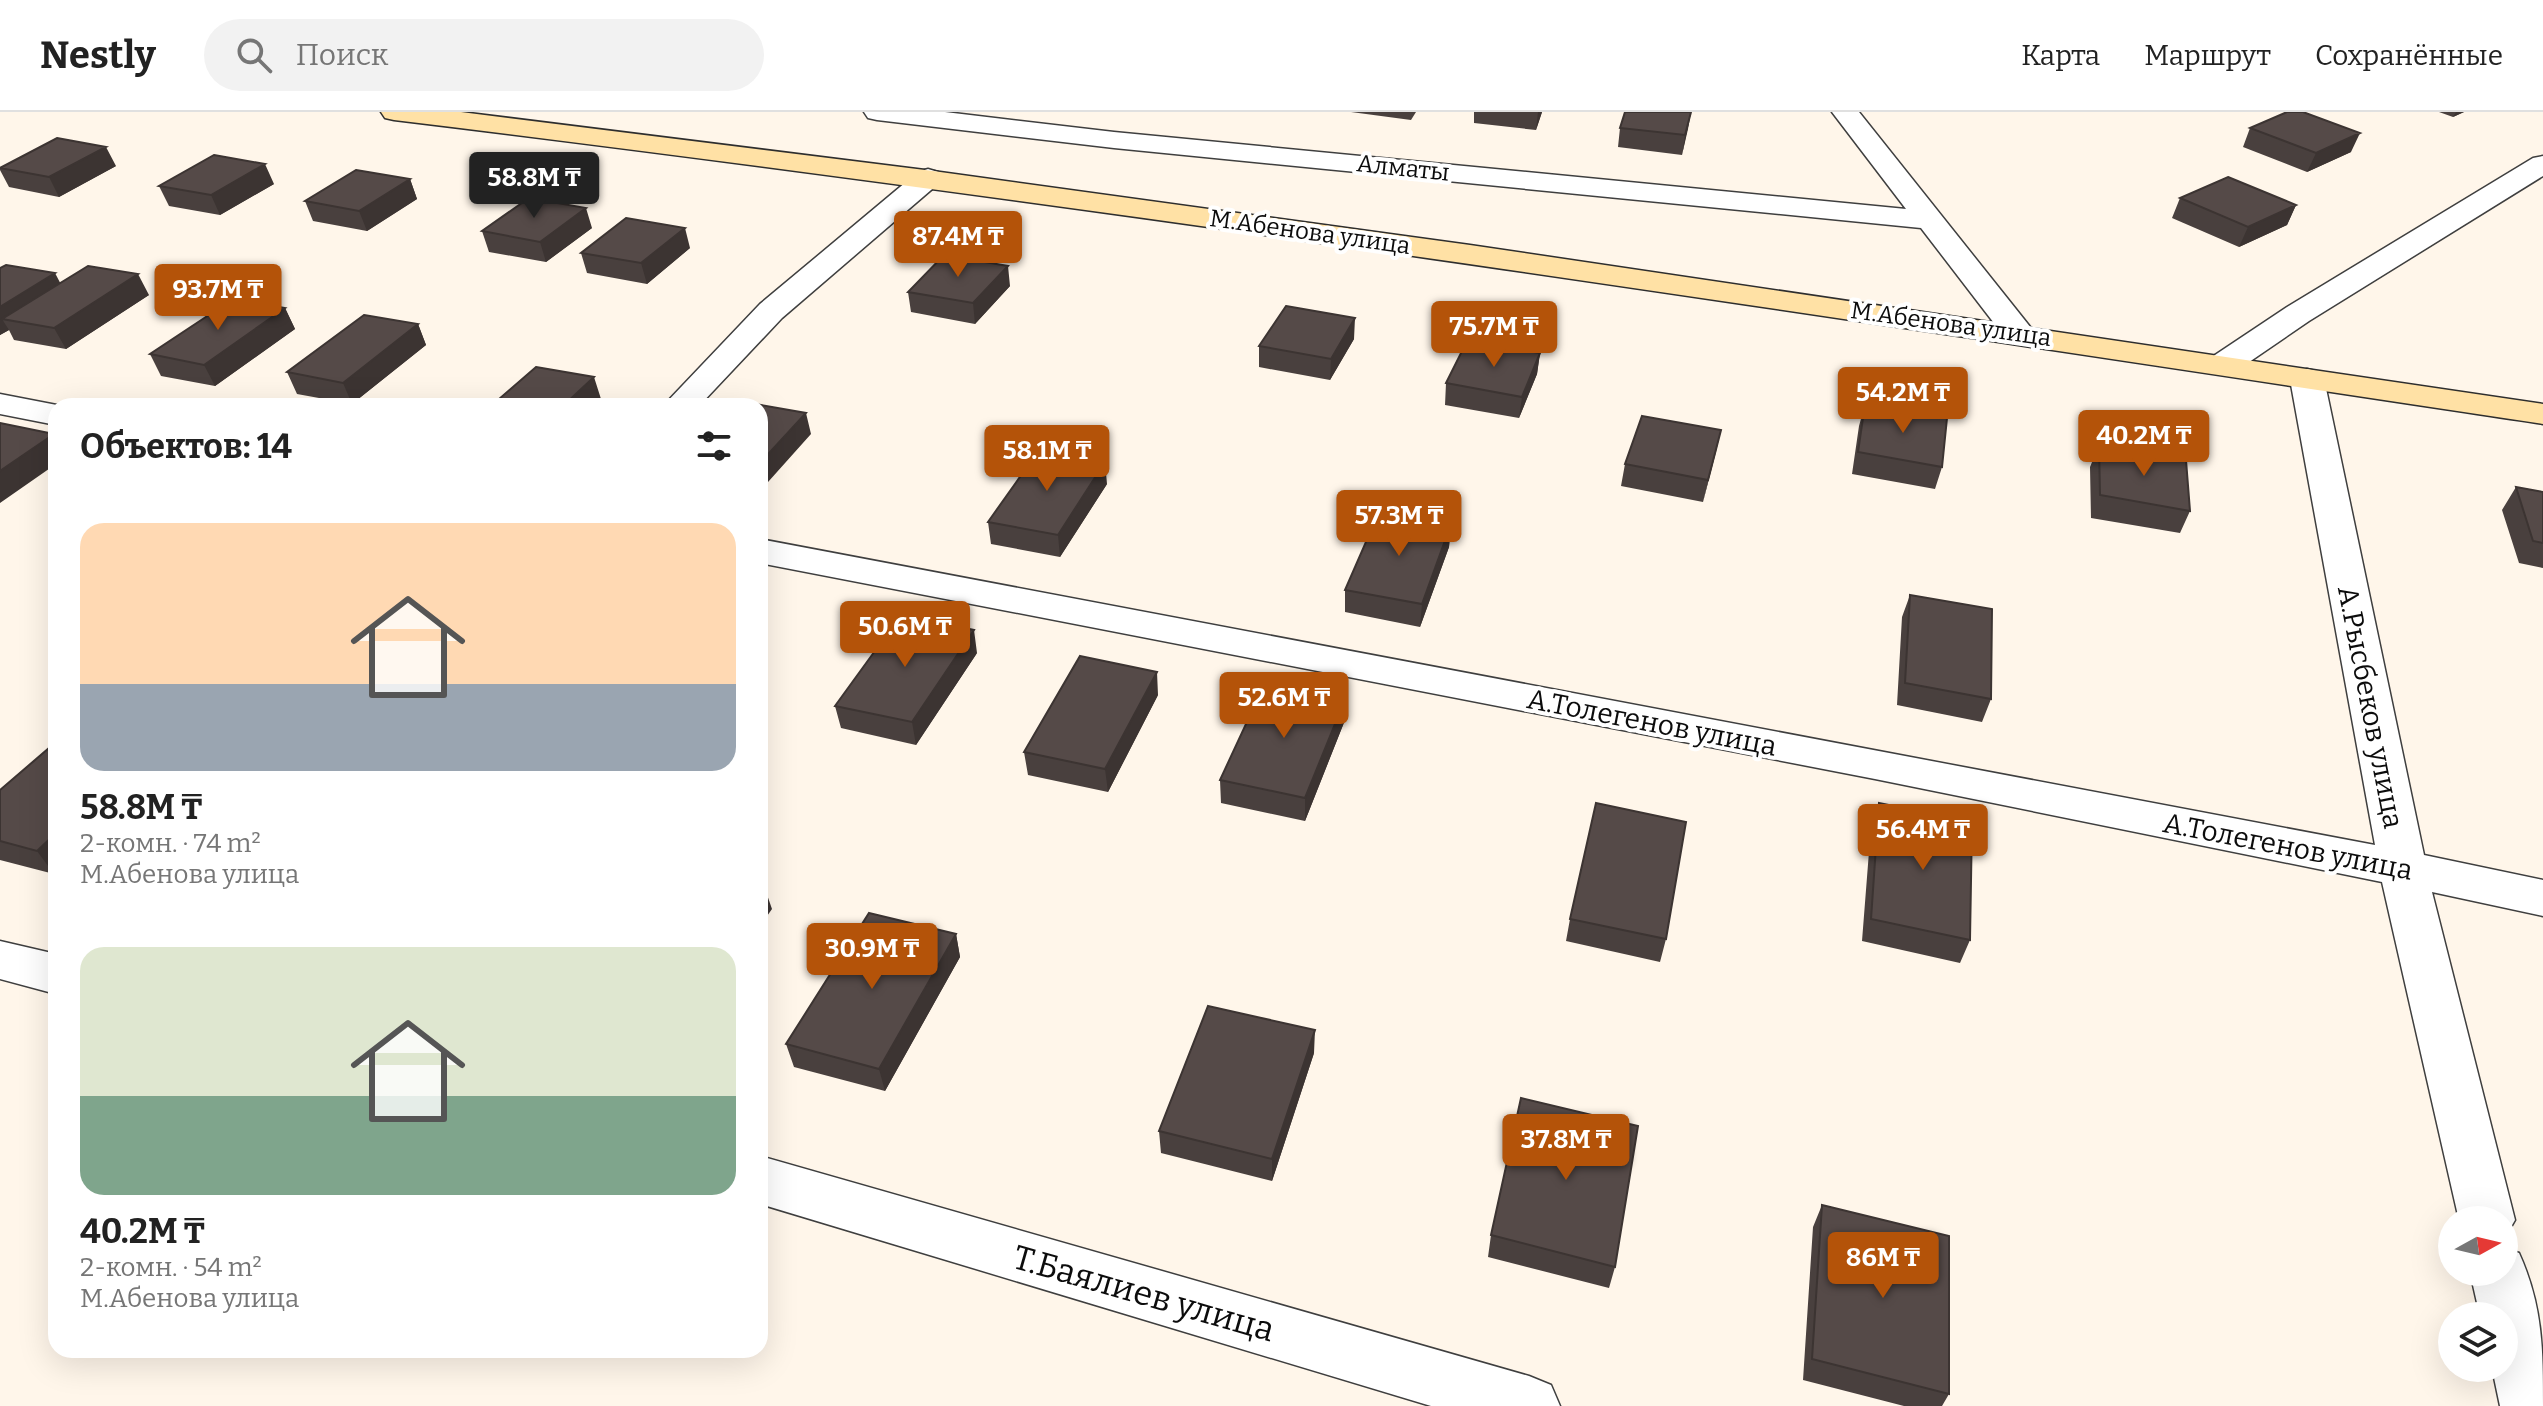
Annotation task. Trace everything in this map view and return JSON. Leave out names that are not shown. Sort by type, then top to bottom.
[{"type":"main road","name":"М.Абенова улица","points":[[394,112],[928,178],[2019,333],[2543,414]]},
{"type":"street","name":"Алматы","points":[[877,112],[1129,141],[1930,220]]},
{"type":"street","points":[[1845,112],[2019,333]]},
{"type":"street","points":[[2224,364],[2298,314],[2543,164]]},
{"type":"street","points":[[688,398],[771,311],[928,178]]},
{"type":"street","name":"А.Рысбеков улица","points":[[2307,379],[2403,869],[2484,1206]]},
{"type":"street","points":[[0,404],[48,413]]},
{"type":"street","name":"А.Толегенов улица","points":[[768,553],[1067,612],[1734,736],[2543,898]]},
{"type":"street","points":[[0,960],[48,972]]},
{"type":"street","name":"Т.Баялиев улица","points":[[768,1182],[1529,1406]]},
{"type":"street","points":[[2502,1286],[2531,1406]]},
{"type":"building","points":[[1625,112],[1691,112],[1685,135],[1620,128]]},
{"type":"building","points":[[2287,112],[2303,112],[2360,133],[2316,153],[2250,128]]},
{"type":"building","points":[[57,138],[106,147],[49,177],[0,168]]},
{"type":"building","points":[[214,155],[265,164],[211,195],[159,186]]},
{"type":"building","points":[[356,170],[410,179],[359,211],[305,201]]},
{"type":"building","points":[[2228,177],[2296,205],[2248,227],[2180,198]]},
{"type":"building","points":[[529,198],[586,208],[540,242],[482,231]]},
{"type":"building","points":[[626,218],[685,228],[641,263],[581,253]]},
{"type":"building","points":[[944,255],[1008,266],[973,303],[908,292]]},
{"type":"building","points":[[6,265],[55,273],[0,307],[0,268]]},
{"type":"building","points":[[88,266],[138,274],[54,328],[2,319]]},
{"type":"building","points":[[233,299],[285,308],[204,365],[150,354]]},
{"type":"building","points":[[1286,306],[1355,318],[1331,359],[1259,346]]},
{"type":"building","points":[[364,315],[418,324],[343,383],[287,372]]},
{"type":"building","points":[[1467,341],[1540,353],[1522,397],[1446,383]]},
{"type":"building","points":[[536,367],[594,377],[572,398],[500,398]]},
{"type":"building","points":[[1865,404],[1947,418],[1942,467],[1858,452]]},
{"type":"building","points":[[768,406],[806,413],[768,454]]},
{"type":"building","points":[[1642,416],[1721,430],[1708,480],[1625,464]]},
{"type":"building","points":[[0,423],[48,433],[48,438],[0,471]]},
{"type":"building","points":[[2099,445],[2186,460],[2190,511],[2100,495]]},
{"type":"building","points":[[1039,450],[1105,462],[1058,535],[988,522]]},
{"type":"building","points":[[2516,487],[2543,492],[2543,543],[2533,541]]},
{"type":"building","points":[[1379,512],[1451,524],[1422,604],[1345,590]]},
{"type":"building","points":[[1910,595],[1992,609],[1991,699],[1905,683]]},
{"type":"building","points":[[901,615],[974,630],[912,722],[835,706]]},
{"type":"building","points":[[1080,656],[1157,672],[1105,769],[1024,752]]},
{"type":"building","points":[[1266,681],[1346,697],[1305,798],[1220,780]]},
{"type":"building","points":[[48,749],[48,841],[37,851],[0,841],[0,790]]},
{"type":"building","points":[[1596,803],[1686,822],[1666,939],[1570,919]]},
{"type":"building","points":[[1879,803],[1972,822],[1970,940],[1871,919]]},
{"type":"building","points":[[869,913],[956,934],[879,1069],[786,1044]]},
{"type":"building","points":[[1208,1006],[1315,1030],[1272,1159],[1159,1131]]},
{"type":"building","points":[[1521,1098],[1638,1126],[1615,1267],[1491,1235]]},
{"type":"building","points":[[1822,1205],[1949,1236],[1949,1394],[1812,1359]]}]
